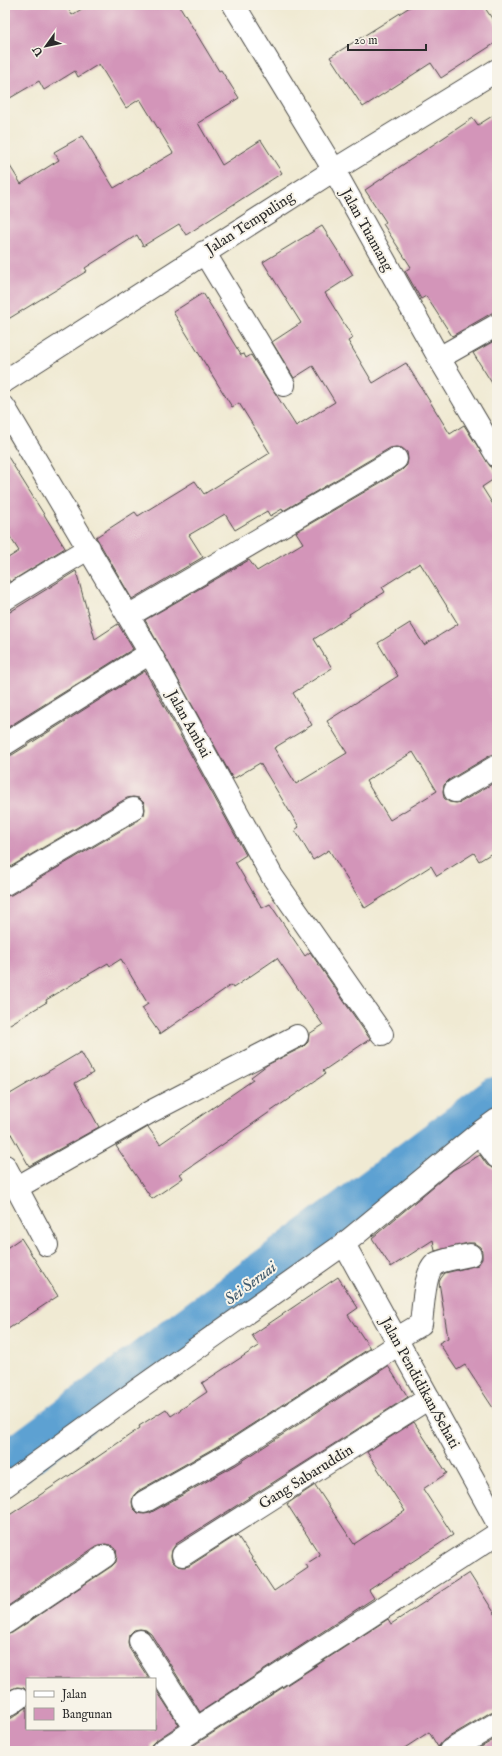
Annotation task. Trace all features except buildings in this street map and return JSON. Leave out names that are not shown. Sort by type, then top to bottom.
[{"type":"street","name":"Jalan Tuamang","points":[[234,5],[334,170],[439,358],[474,414],[497,456]]},
{"type":"street","name":"Jalan Tempuling","points":[[5,381],[204,252],[497,70]]},
{"type":"street","points":[[204,252],[284,385]]},
{"type":"street","points":[[439,358],[497,325]]},
{"type":"street","name":"Jalan Ambai","points":[[5,408],[150,653],[272,876],[382,1034]]},
{"type":"street","points":[[474,414],[497,423]]},
{"type":"street","points":[[128,616],[396,459]]},
{"type":"street","points":[[5,600],[89,548]]},
{"type":"street","points":[[5,744],[150,653]]},
{"type":"street","points":[[455,791],[497,766]]},
{"type":"street","points":[[5,884],[133,809]]},
{"type":"street","points":[[16,1188],[150,1112],[297,1036]]},
{"type":"street","points":[[5,1486],[136,1391],[344,1244],[479,1132],[497,1120]]},
{"type":"street","points":[[479,1132],[497,1157]]},
{"type":"street","points":[[5,1166],[47,1245]]},
{"type":"street","name":"Jalan Pendidikan/Sehati","points":[[344,1244],[497,1522]]},
{"type":"street","points":[[144,1502],[234,1450],[398,1342],[421,1324],[428,1277],[431,1267],[437,1263],[470,1255]]},
{"type":"street","name":"Gang Sabaruddin","points":[[183,1555],[429,1398]]},
{"type":"street","points":[[162,1751],[497,1534]]},
{"type":"street","points":[[5,1622],[105,1556]]},
{"type":"street","points":[[140,1641],[196,1729]]},
{"type":"street","points":[[450,1751],[497,1723]]},
{"type":"waterway","name":"Sei Seruai","points":[[5,1468],[497,1100]]}]
